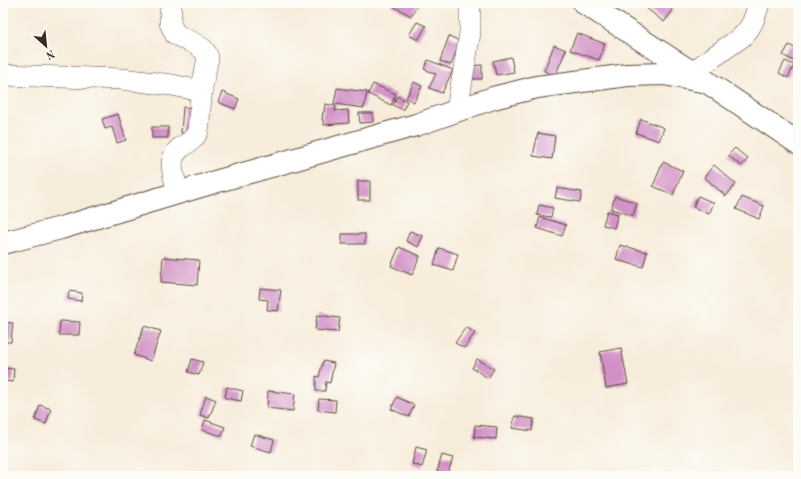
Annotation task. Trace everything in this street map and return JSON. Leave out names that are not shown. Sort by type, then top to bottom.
[{"type":"street","points":[[171,3],[170,23],[175,34],[203,49],[208,58],[202,91],[198,131],[195,137],[177,152],[172,162],[178,192]]},
{"type":"street","points":[[457,110],[470,33],[470,3]]},
{"type":"street","points":[[584,3],[798,143]]},
{"type":"street","points":[[3,243],[60,228],[178,192],[416,125],[493,98],[537,87],[628,74],[664,74],[699,77],[744,36],[755,17],[759,3]]},
{"type":"street","points":[[3,75],[122,79],[172,85],[202,91]]},
{"type":"building","points":[[392,3],[418,4],[411,16],[391,5]]},
{"type":"building","points":[[664,3],[673,10],[664,22],[641,4]]},
{"type":"building","points":[[417,22],[426,26],[418,40],[409,35]]},
{"type":"building","points":[[577,33],[605,44],[599,60],[570,50]]},
{"type":"building","points":[[449,36],[460,41],[451,65],[440,61]]},
{"type":"building","points":[[554,45],[566,50],[555,76],[544,71]]},
{"type":"building","points":[[789,45],[798,50],[797,63],[783,55]]},
{"type":"building","points":[[511,57],[514,72],[496,75],[493,61]]},
{"type":"building","points":[[428,60],[453,70],[442,93],[429,88],[436,74],[424,69]]},
{"type":"building","points":[[785,61],[794,65],[788,78],[779,73]]},
{"type":"building","points":[[482,65],[482,79],[469,79],[469,66]]},
{"type":"building","points":[[414,82],[422,86],[414,102],[406,98]]},
{"type":"building","points":[[373,84],[396,94],[391,105],[368,94]]},
{"type":"building","points":[[337,88],[367,92],[364,108],[334,104]]},
{"type":"building","points":[[222,92],[239,99],[235,109],[218,102]]},
{"type":"building","points":[[397,96],[407,101],[403,110],[393,105]]},
{"type":"building","points":[[325,104],[336,106],[335,111],[348,110],[349,123],[324,125],[322,120]]},
{"type":"building","points":[[183,107],[195,108],[194,134],[181,133]]},
{"type":"building","points":[[359,113],[373,113],[373,122],[360,123]]},
{"type":"building","points":[[118,114],[126,140],[117,143],[112,127],[105,129],[102,119]]},
{"type":"building","points":[[641,119],[664,128],[659,141],[636,133]]},
{"type":"building","points":[[152,127],[168,127],[168,138],[152,138]]},
{"type":"building","points":[[538,133],[555,136],[552,159],[533,156]]},
{"type":"building","points":[[735,148],[748,159],[741,166],[728,155]]},
{"type":"building","points":[[3,156],[6,156],[7,174],[3,174]]},
{"type":"building","points":[[663,162],[683,171],[673,195],[653,186]]},
{"type":"building","points":[[714,165],[736,184],[726,196],[704,177]]},
{"type":"building","points":[[358,181],[370,181],[370,200],[358,200]]},
{"type":"building","points":[[557,188],[582,192],[580,202],[555,198]]},
{"type":"building","points":[[615,196],[637,203],[633,216],[611,209]]},
{"type":"building","points":[[698,196],[714,203],[709,214],[693,207]]},
{"type":"building","points":[[742,197],[764,206],[759,219],[736,209]]},
{"type":"building","points":[[539,205],[553,208],[551,217],[537,215]]},
{"type":"building","points":[[607,211],[618,214],[614,228],[603,225]]},
{"type":"building","points":[[540,217],[566,225],[562,236],[537,228]]},
{"type":"building","points":[[410,231],[423,236],[418,247],[406,241]]},
{"type":"building","points":[[342,234],[365,234],[365,244],[342,244]]},
{"type":"building","points":[[620,245],[647,252],[643,267],[616,260]]},
{"type":"building","points":[[399,247],[420,256],[412,275],[391,266]]},
{"type":"building","points":[[439,248],[458,254],[453,271],[434,265]]},
{"type":"building","points":[[163,257],[199,260],[197,285],[161,282]]},
{"type":"building","points":[[260,288],[281,290],[278,311],[267,310],[268,300],[259,299]]},
{"type":"building","points":[[69,291],[82,293],[81,301],[68,299]]},
{"type":"building","points":[[317,315],[340,318],[338,332],[315,330]]},
{"type":"building","points":[[60,321],[80,322],[79,335],[59,335]]},
{"type":"building","points":[[3,322],[13,323],[11,342],[3,342]]},
{"type":"building","points":[[144,326],[161,331],[151,361],[134,355]]},
{"type":"building","points":[[466,327],[475,333],[464,348],[455,343]]},
{"type":"building","points":[[621,348],[628,384],[606,388],[600,352]]},
{"type":"building","points":[[192,359],[203,362],[199,375],[188,372]]},
{"type":"building","points":[[477,359],[494,369],[488,378],[472,368]]},
{"type":"building","points":[[323,361],[334,363],[330,383],[326,382],[325,391],[316,391],[316,376],[319,377]]},
{"type":"building","points":[[3,368],[14,369],[13,382],[3,381]]},
{"type":"building","points":[[227,387],[243,391],[241,401],[225,398]]},
{"type":"building","points":[[268,391],[295,394],[293,411],[267,408]]},
{"type":"building","points":[[206,396],[216,400],[209,418],[200,415]]},
{"type":"building","points":[[397,397],[414,405],[409,417],[391,409]]},
{"type":"building","points":[[319,399],[336,400],[335,412],[318,410]]},
{"type":"building","points":[[40,405],[51,409],[46,424],[35,420]]},
{"type":"building","points":[[515,416],[534,419],[532,431],[512,428]]},
{"type":"building","points":[[205,420],[225,427],[222,436],[202,430]]},
{"type":"building","points":[[475,425],[497,427],[496,439],[474,437]]},
{"type":"building","points":[[254,434],[274,440],[271,452],[250,446]]},
{"type":"building","points":[[416,447],[427,450],[422,467],[412,464]]},
{"type":"building","points":[[442,455],[453,458],[447,476],[437,472]]}]
